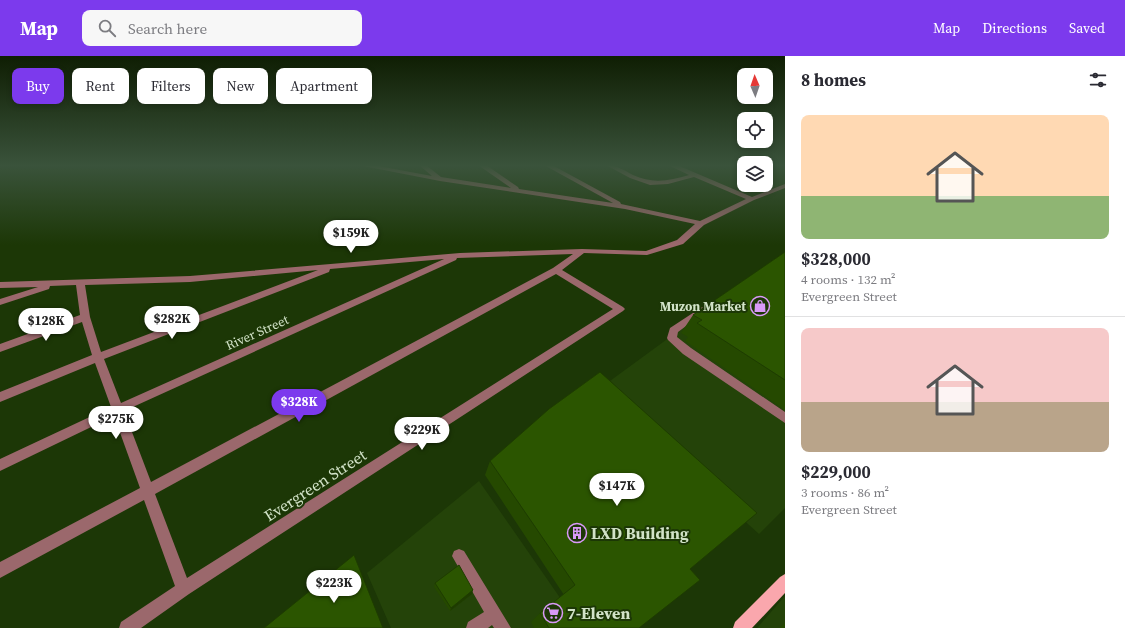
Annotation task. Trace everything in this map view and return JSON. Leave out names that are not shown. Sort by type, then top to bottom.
[{"type":"main road","points":[[741,628],[785,582]]},
{"type":"street","points":[[529,192],[625,207],[701,223]]},
{"type":"street","points":[[597,192],[625,207]]},
{"type":"street","points":[[734,192],[752,199]]},
{"type":"street","points":[[0,286],[190,279],[460,255],[582,251],[647,254],[680,242],[701,223],[771,192]]},
{"type":"street","points":[[0,570],[556,270],[582,251]]},
{"type":"street","name":"River Street","points":[[0,465],[118,409],[460,255]]},
{"type":"street","points":[[0,397],[98,357],[337,265]]},
{"type":"street","name":"Evergreen Street","points":[[127,628],[184,589],[620,309],[556,270]]},
{"type":"street","points":[[0,302],[56,284]]},
{"type":"street","points":[[80,284],[85,317],[98,357],[184,589]]},
{"type":"street","points":[[711,304],[673,330],[672,338],[785,418]]},
{"type":"street","points":[[0,348],[85,317]]},
{"type":"street","points":[[458,556],[504,628]]},
{"type":"street","points":[[474,628],[494,614]]},
{"type":"shaded area","points":[[785,253],[785,508],[759,534],[599,389]]},
{"type":"shaded area","points":[[479,481],[581,628],[391,628],[367,573]]},
{"type":"shaded area","points":[[785,596],[785,628],[757,628]]},
{"type":"building","name":"Muzon Market","points":[[785,252],[785,380],[697,323],[702,320],[693,315]]},
{"type":"building","points":[[600,372],[757,513],[690,569],[700,580],[639,628],[549,628],[540,613],[575,585],[490,461],[549,409]]},
{"type":"building","points":[[354,555],[383,628],[264,628]]},
{"type":"building","points":[[459,565],[473,590],[451,608],[435,583]]},
{"type":"place","name":"Muzon Market","points":[[760,306]]},
{"type":"place","name":"LXD Building","points":[[577,533]]},
{"type":"place","name":"7-Eleven","points":[[553,613]]}]
